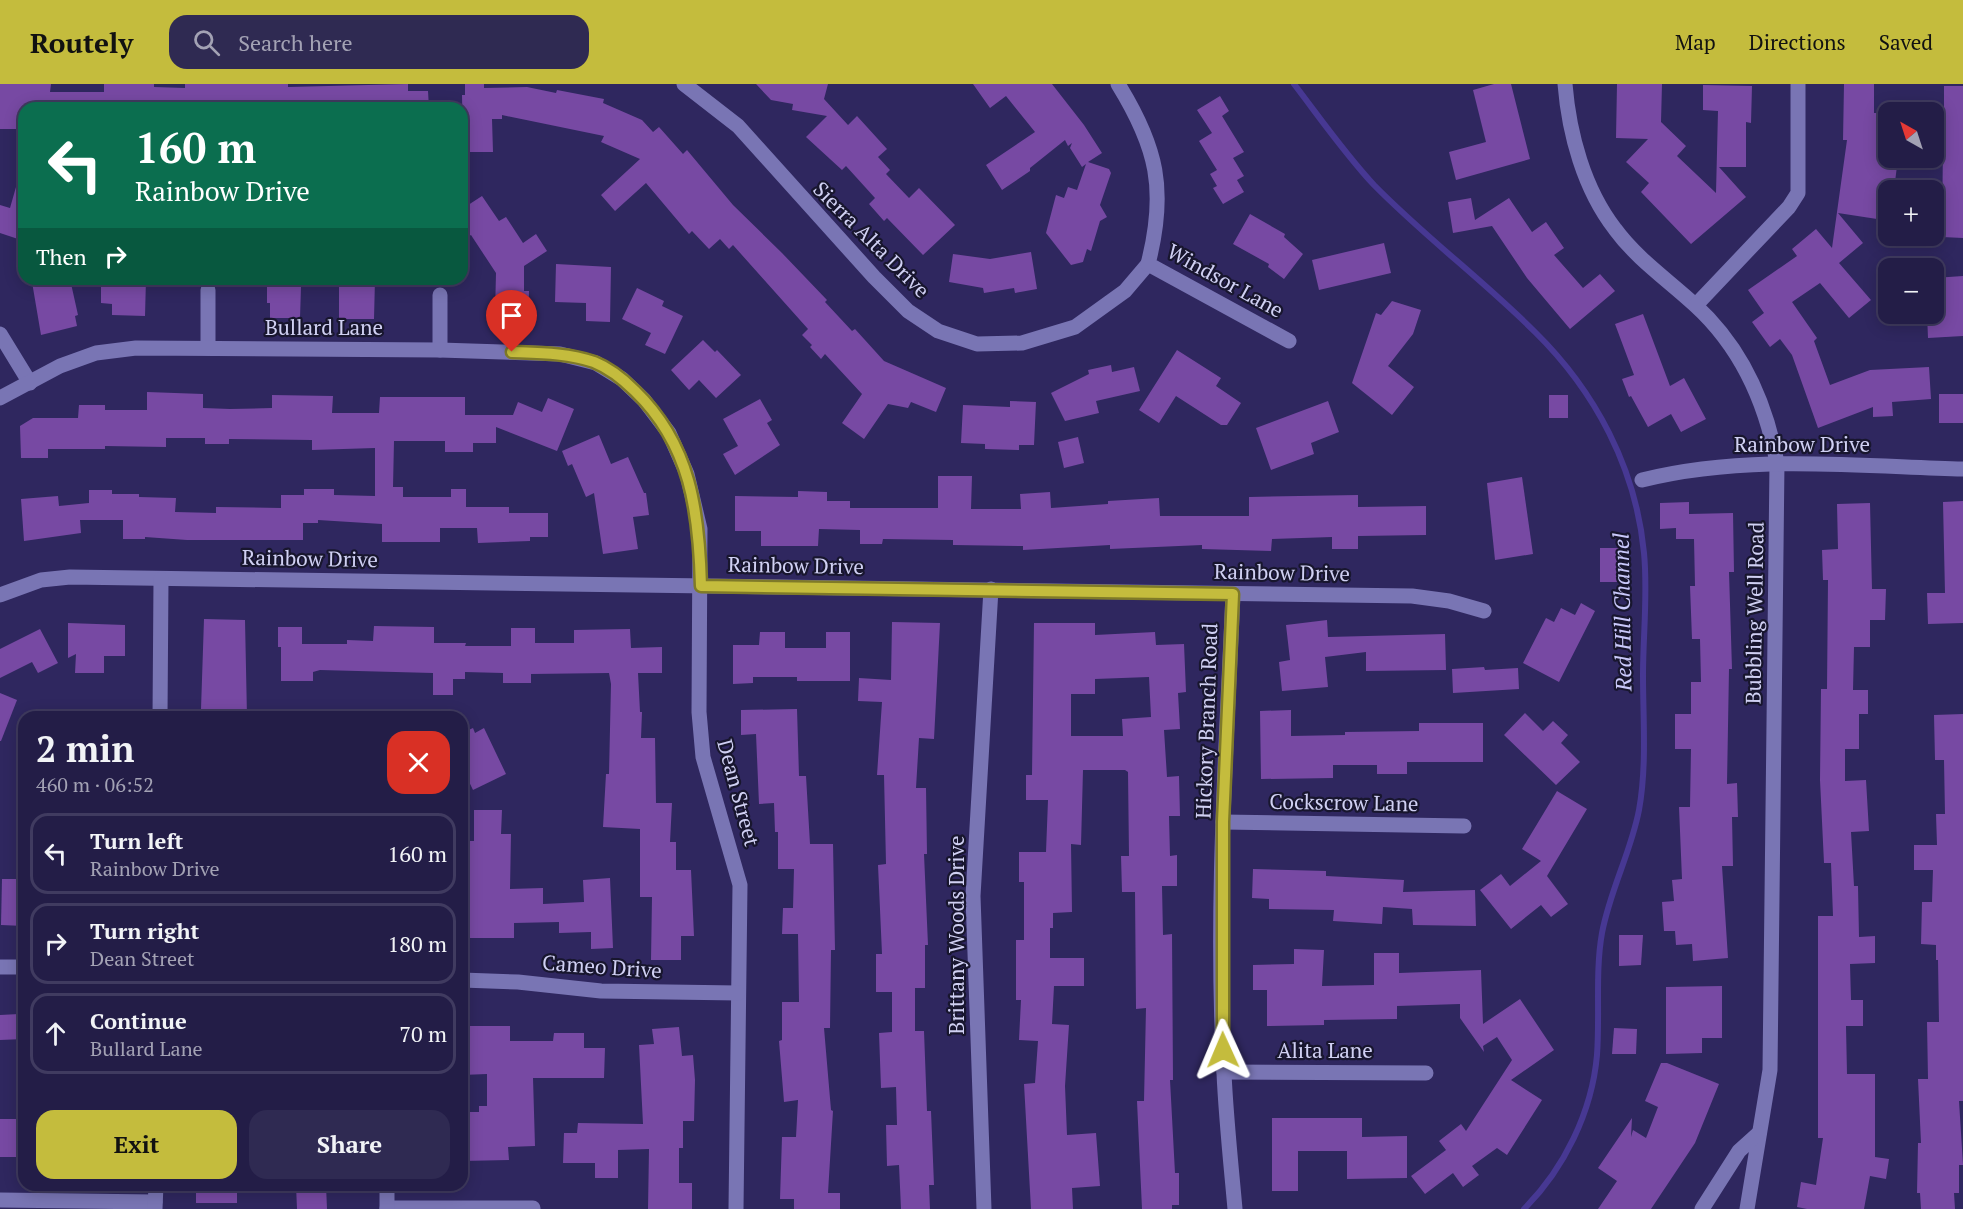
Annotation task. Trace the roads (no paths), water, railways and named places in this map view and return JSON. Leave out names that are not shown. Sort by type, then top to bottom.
[{"type":"street","name":"Sierra Alta Drive","points":[[684,84],[738,126],[874,277],[908,310],[938,331],[977,344],[1023,343],[1075,327],[1125,291],[1148,264]]},
{"type":"street","name":"Windsor Lane","points":[[1118,84],[1150,143],[1157,179],[1157,221],[1148,264],[1289,340]]},
{"type":"street","name":"Bubbling Well Road","points":[[1565,84],[1575,144],[1599,203],[1615,229],[1644,261],[1696,306],[1719,330],[1742,362],[1765,410],[1778,464],[1770,1070],[1747,1209]]},
{"type":"street","points":[[1696,306],[1789,207],[1798,193],[1798,84]]},
{"type":"street","points":[[208,290],[208,348]]},
{"type":"street","points":[[440,295],[440,350]]},
{"type":"street","points":[[0,334],[30,383]]},
{"type":"street","name":"Bullard Lane","points":[[0,398],[60,366],[96,353],[136,348],[208,348],[440,350],[560,354],[596,363],[622,379],[644,400]]},
{"type":"street","name":"Dean Street","points":[[644,400],[669,433],[687,474],[700,529],[699,712],[703,757],[740,885],[736,1209]]},
{"type":"street","name":"Rainbow Drive","points":[[1642,480],[1686,471],[1778,464],[1963,469]]},
{"type":"street","name":"Rainbow Drive","points":[[0,595],[41,580],[60,578],[161,579],[1412,596],[1449,601],[1484,611]]},
{"type":"street","points":[[160,711],[161,579]]},
{"type":"street","name":"Brittany Woods Drive","points":[[984,1209],[973,896],[991,589]]},
{"type":"street","name":"Hickory Branch Road","points":[[1233,594],[1223,822],[1224,1072],[1235,1209]]},
{"type":"street","name":"Cockscrow Lane","points":[[1223,822],[1464,826]]},
{"type":"street","points":[[0,967],[18,967]]},
{"type":"street","name":"Cameo Drive","points":[[468,980],[518,982],[601,991],[738,993]]},
{"type":"street","name":"Alita Lane","points":[[1224,1072],[1426,1073]]},
{"type":"street","points":[[1702,1209],[1739,1151],[1759,1133]]},
{"type":"street","points":[[0,1200],[155,1206],[156,1191]]},
{"type":"street","points":[[387,1191],[387,1208],[533,1208]]},
{"type":"waterway","name":"Red Hill Channel","points":[[1294,84],[1374,185],[1516,313],[1557,355],[1576,379],[1594,405],[1622,461],[1639,522],[1646,583],[1643,675],[1644,760],[1639,810],[1602,933],[1597,1055],[1589,1097],[1574,1138],[1563,1158],[1552,1176],[1524,1209]]}]
